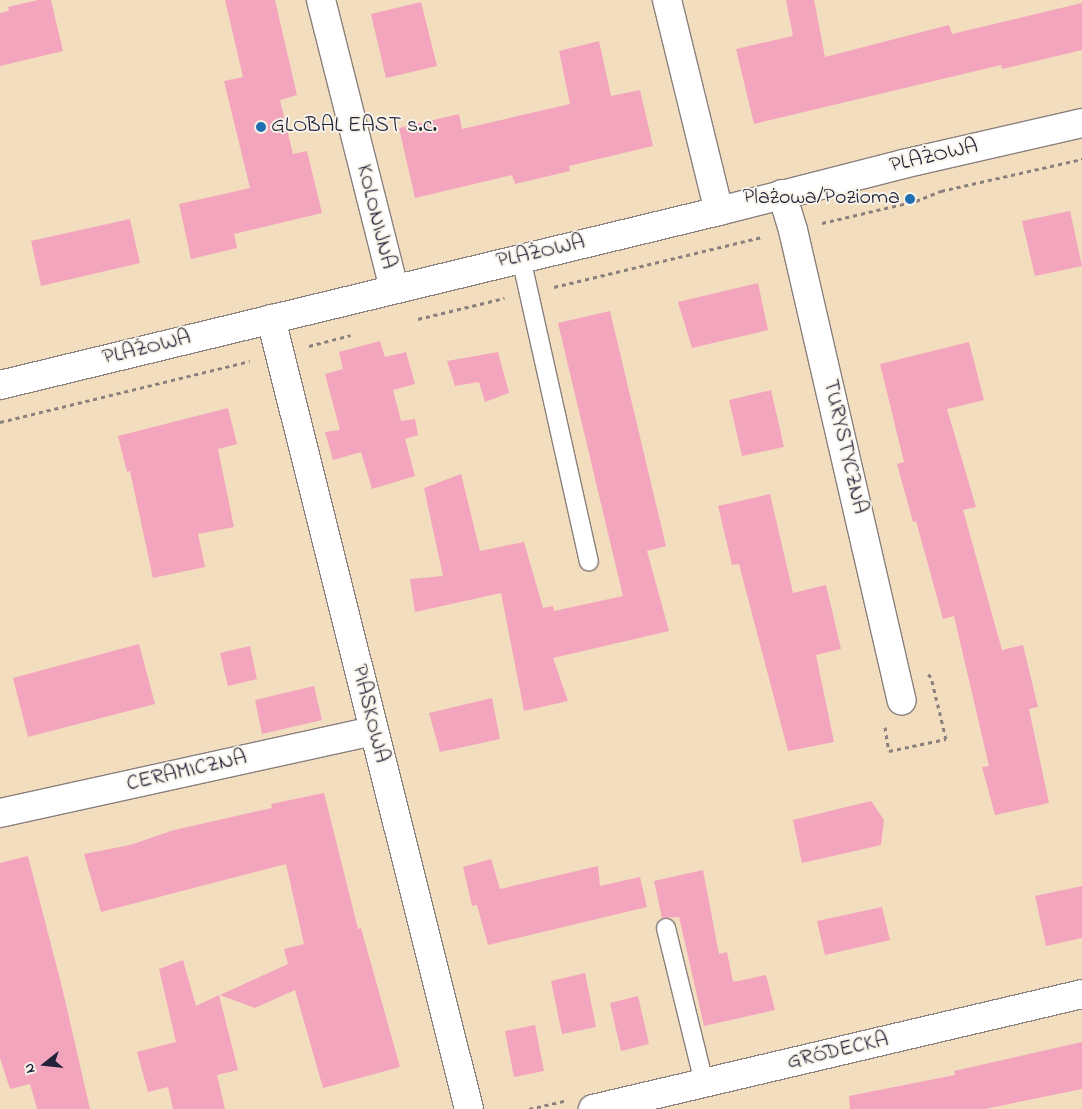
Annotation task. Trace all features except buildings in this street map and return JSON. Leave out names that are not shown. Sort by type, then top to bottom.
[{"type":"street","name":"KOLONIJNA","points":[[321,0],[394,288]]},
{"type":"street","points":[[667,0],[719,211]]},
{"type":"street","name":"PLAŻOWA","points":[[0,385],[394,288],[719,211],[782,194],[1082,123]]},
{"type":"street","name":"TURYSTYCZNA","points":[[782,194],[793,230],[902,701]]},
{"type":"street","name":"PIASKOWA","points":[[271,319],[469,1109]]},
{"type":"street","name":"CERAMICZNA","points":[[0,813],[373,731]]},
{"type":"street","name":"GRÓDECKA","points":[[593,1109],[1082,994]]},
{"type":"lane","points":[[521,258],[589,560]]},
{"type":"lane","points":[[666,928],[704,1083]]},
{"type":"place","name":"GLOBAL EAST s.c.","points":[[261,127]]},
{"type":"place","name":"Plażowa/Pozioma","points":[[910,199]]}]
